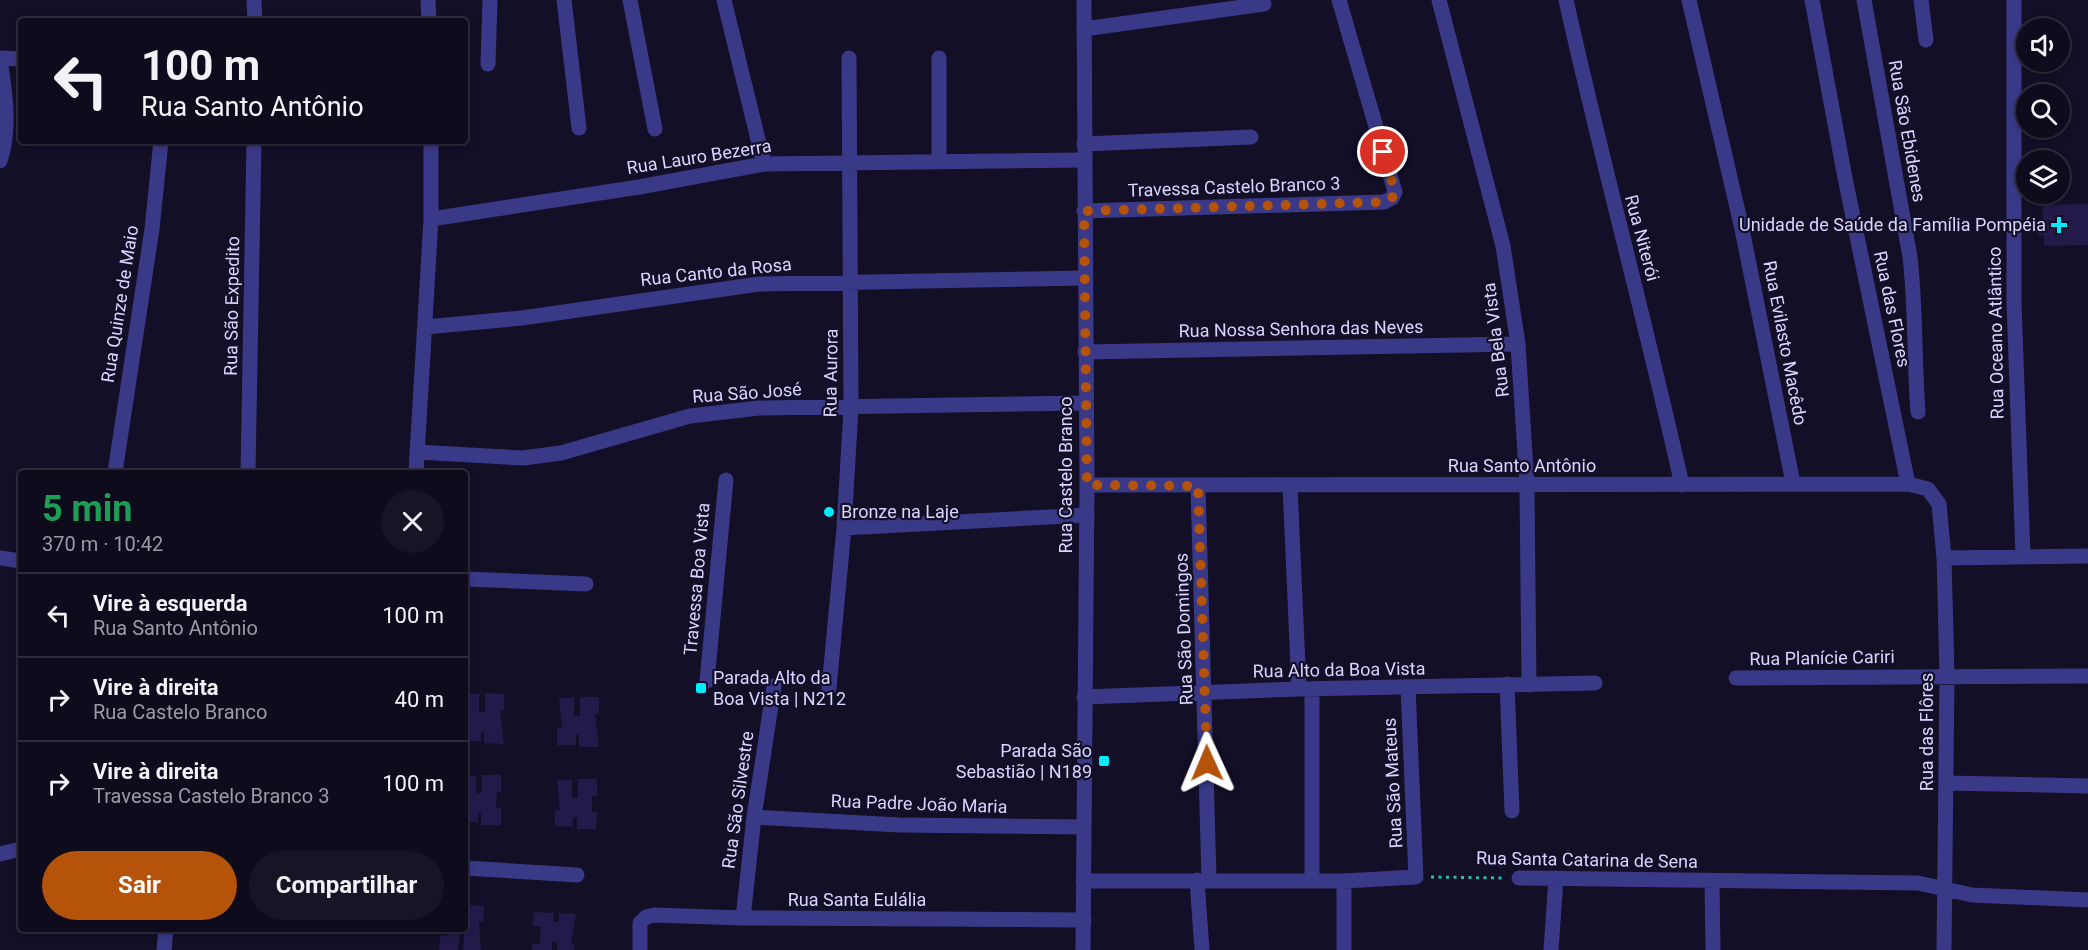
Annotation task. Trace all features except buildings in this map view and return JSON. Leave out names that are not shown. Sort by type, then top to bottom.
[{"type":"street","points":[[255,0],[255,18]]},
{"type":"street","points":[[428,0],[429,18]]},
{"type":"street","points":[[488,64],[490,0]]},
{"type":"street","points":[[564,0],[579,128]]},
{"type":"street","points":[[630,0],[655,129]]},
{"type":"street","points":[[724,0],[764,164]]},
{"type":"street","name":"Rua Castelo Branco","points":[[1083,950],[1087,515],[1084,0]]},
{"type":"street","name":"Travessa Castelo Branco 3","points":[[1084,211],[1384,202],[1392,198],[1395,192],[1339,0]]},
{"type":"street","name":"Rua Bela Vista","points":[[1439,0],[1503,246],[1518,344],[1527,486],[1529,685]]},
{"type":"street","name":"Rua Niterói","points":[[1566,0],[1600,155],[1650,342],[1682,485]]},
{"type":"street","name":"Rua Evilasto Macêdo","points":[[1689,0],[1742,229],[1793,483]]},
{"type":"street","name":"Rua das Flores","points":[[1812,0],[1845,178],[1908,484]]},
{"type":"street","name":"Rua São Ebidenes","points":[[1864,0],[1910,257],[1914,295],[1914,362],[1918,412]]},
{"type":"street","points":[[1921,0],[1926,40]]},
{"type":"street","name":"Rua Oceano Atlântico","points":[[2014,0],[2014,302],[2023,556]]},
{"type":"street","points":[[1084,29],[1264,4]]},
{"type":"street","points":[[0,161],[6,127],[6,105],[0,58],[18,59]]},
{"type":"street","name":"Rua Aurora","points":[[829,688],[844,528],[850,408],[849,58]]},
{"type":"street","points":[[939,58],[939,160]]},
{"type":"street","points":[[1084,144],[1251,137]]},
{"type":"street","name":"Rua Quinze de Maio","points":[[115,470],[152,229],[161,144]]},
{"type":"street","name":"Rua São Expedito","points":[[248,470],[254,144]]},
{"type":"street","points":[[416,470],[432,219],[431,144]]},
{"type":"street","name":"Rua Lauro Bezerra","points":[[432,219],[639,187],[764,164],[850,161],[1084,160]]},
{"type":"street","name":"Rua Canto da Rosa","points":[[426,327],[522,318],[759,284],[1085,278]]},
{"type":"street","name":"Rua Nossa Senhora das Neves","points":[[1086,352],[1518,344]]},
{"type":"street","name":"Rua São José","points":[[417,452],[523,458],[561,453],[690,416],[759,408],[1086,403]]},
{"type":"street","name":"Travessa Boa Vista","points":[[707,681],[726,480]]},
{"type":"street","name":"Rua Santo Antônio","points":[[1087,485],[1908,484],[1928,489],[1939,504],[1940,514]]},
{"type":"street","name":"Rua São Domingos","points":[[1198,486],[1205,694],[1202,950]]},
{"type":"street","points":[[1290,486],[1305,689],[1312,879]]},
{"type":"street","name":"Rua das Flôres","points":[[1940,514],[1944,558],[1947,675],[1944,950]]},
{"type":"street","points":[[844,528],[1087,515]]},
{"type":"street","points":[[1944,558],[2004,560],[2023,556],[2088,556]]},
{"type":"street","points":[[0,558],[18,561]]},
{"type":"street","points":[[468,579],[586,584]]},
{"type":"street","name":"Rua Planície Cariri","points":[[1736,678],[1947,675],[2088,676]]},
{"type":"street","name":"Rua Alto da Boa Vista","points":[[1084,697],[1305,689],[1596,683]]},
{"type":"street","points":[[1506,684],[1512,811]]},
{"type":"street","name":"Rua São Silvestre","points":[[743,918],[754,817],[774,686]]},
{"type":"street","name":"Rua São Mateus","points":[[1408,688],[1416,877]]},
{"type":"street","points":[[1947,783],[2088,786]]},
{"type":"street","name":"Rua Padre João Maria","points":[[754,817],[899,825],[1083,827]]},
{"type":"street","points":[[0,855],[18,850]]},
{"type":"street","points":[[468,868],[577,875]]},
{"type":"street","points":[[1083,880],[1312,879],[1344,881],[1416,877]]},
{"type":"street","name":"Rua Santa Catarina de Sena","points":[[1519,878],[1918,883],[1972,896],[2088,900]]},
{"type":"street","points":[[1551,950],[1556,878]]},
{"type":"street","points":[[1344,881],[1344,950]]},
{"type":"street","points":[[1712,882],[1713,950]]},
{"type":"street","name":"Rua Santa Eulália","points":[[640,950],[640,923],[646,917],[654,915],[743,918],[1084,920]]},
{"type":"street","points":[[164,950],[166,932]]},
{"type":"path","name":"Rua Santa Catarina de Sena","points":[[1416,877],[1519,878]]},
{"type":"place","name":"Unidade de Saúde da Família Pompéia","points":[[2059,225]]},
{"type":"place","name":"Bronze na Laje","points":[[829,512]]},
{"type":"place","name":"Parada Alto da Boa Vista | N212","points":[[701,688]]},
{"type":"place","name":"Parada São Sebastião | N189","points":[[1104,761]]},
{"type":"route","points":[[1207,763],[1198,486],[1087,485],[1084,211],[1384,202],[1392,198],[1395,192],[1383,152]]}]
